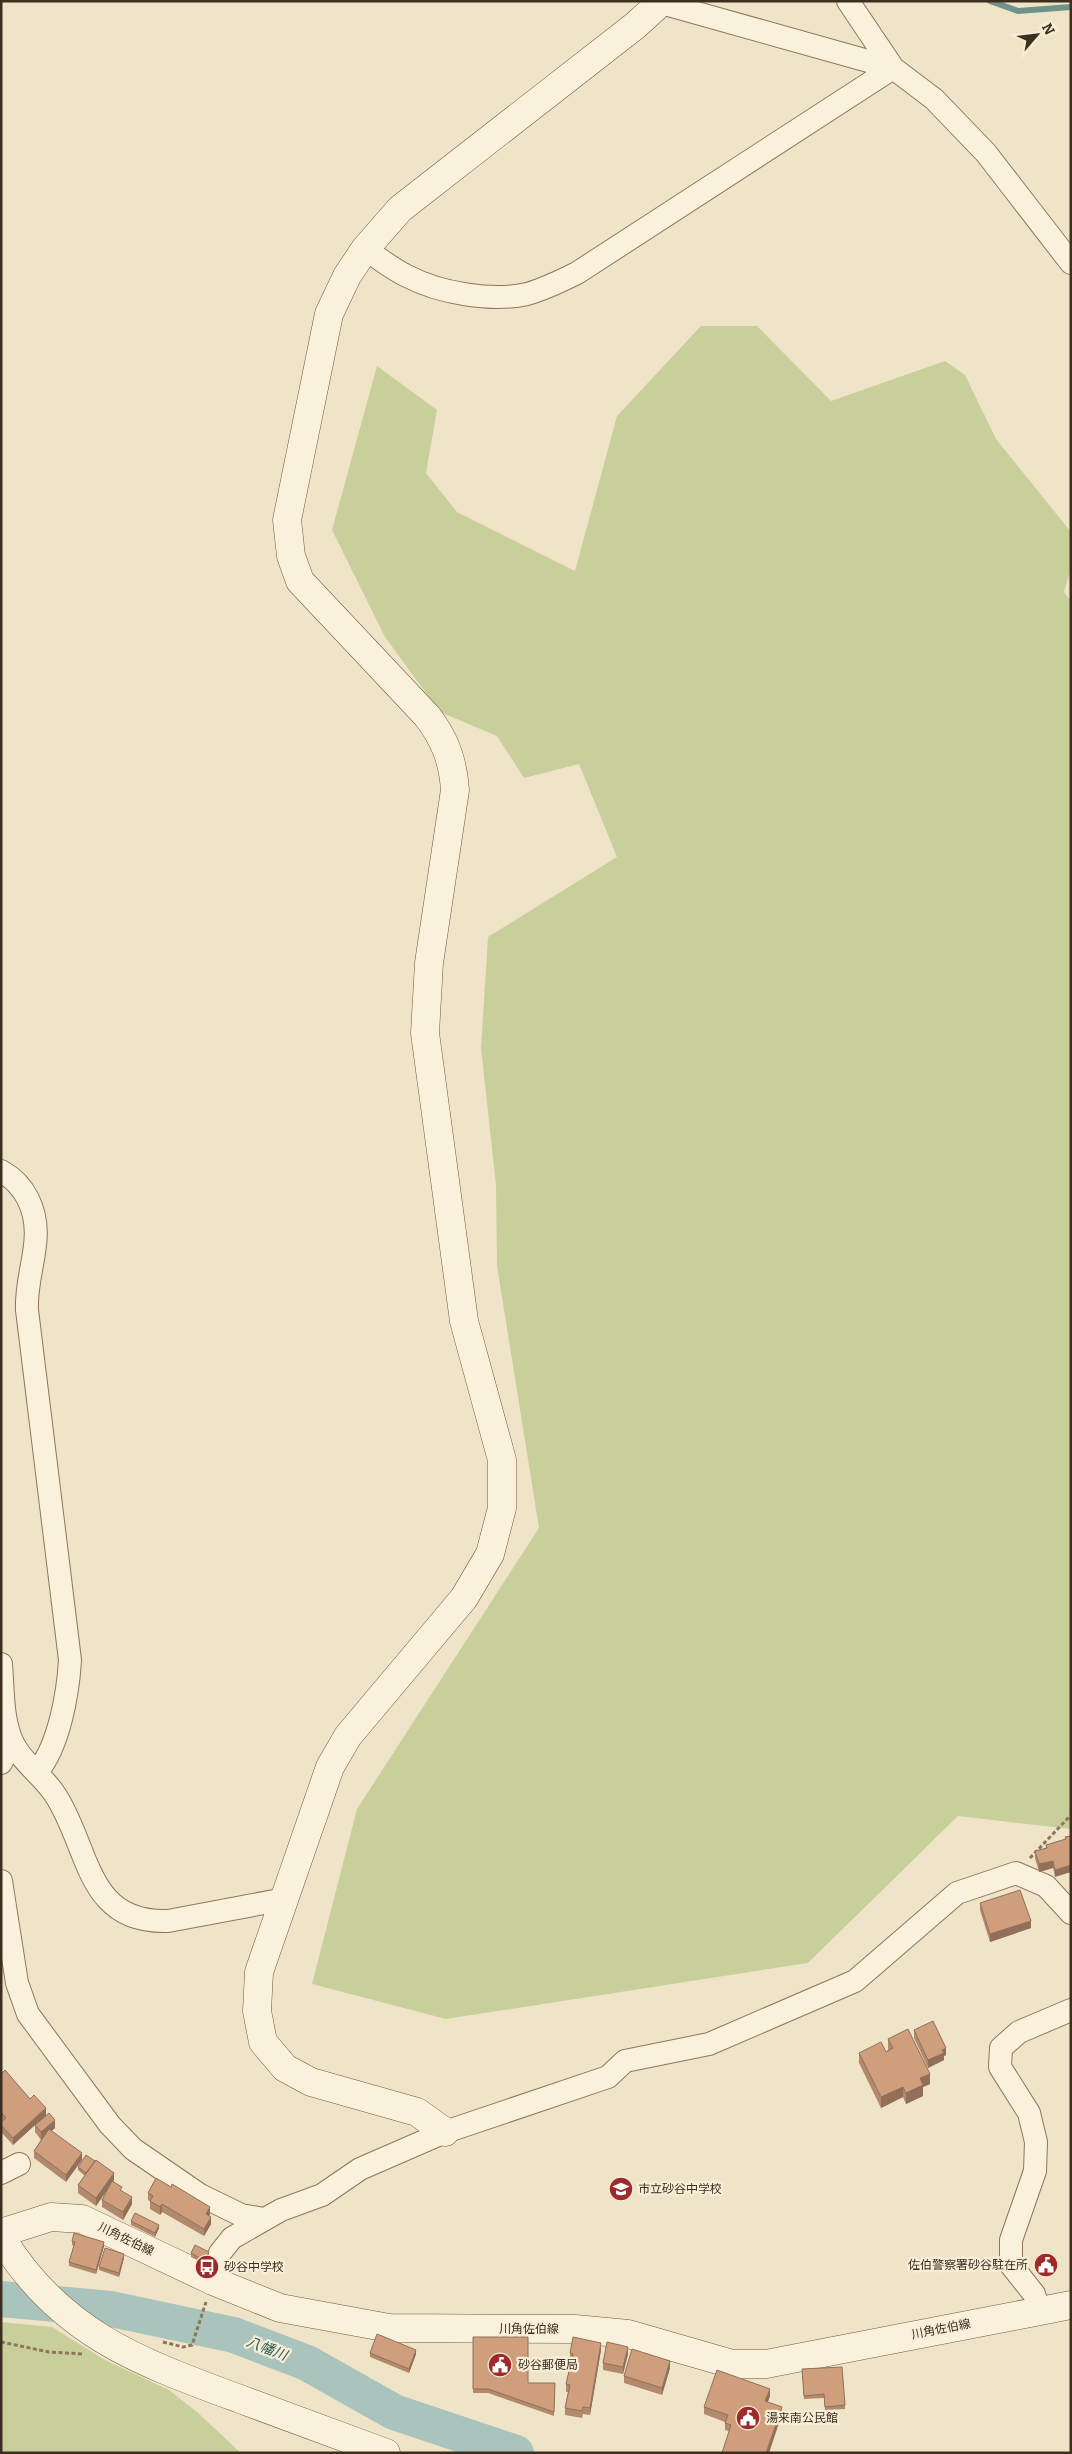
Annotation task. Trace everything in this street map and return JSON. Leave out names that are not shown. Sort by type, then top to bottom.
[{"type":"street","points":[[848,1],[893,68],[934,99],[986,153],[1071,263]]},
{"type":"street","points":[[445,2132],[418,2112],[311,2082],[285,2068],[263,2042],[257,2011],[259,1972],[330,1767],[354,1728],[464,1598],[490,1554],[502,1508],[502,1460],[464,1321],[425,1034],[428,963],[456,790],[454,769],[440,732],[300,581],[291,556],[287,520],[329,314],[347,276],[365,249],[400,209],[636,25],[657,2],[893,68]]},
{"type":"street","points":[[365,249],[407,276],[455,294],[525,294],[550,287],[577,273],[893,68]]},
{"type":"street","points":[[1,1171],[17,1183],[26,1194],[37,1222],[37,1237],[27,1289],[27,1310],[69,1653],[68,1682],[56,1737],[51,1751],[37,1772]]},
{"type":"street","points":[[1,1664],[7,1725],[12,1742],[58,1798],[105,1898],[118,1910],[134,1918],[168,1921],[285,1899]]},
{"type":"street","points":[[1,1763],[12,1742]]},
{"type":"street","points":[[207,2289],[226,2245],[240,2232],[281,2210],[322,2196],[357,2171],[445,2132],[608,2078],[625,2061],[710,2044],[855,1981],[957,1893],[1016,1873],[1046,1886],[1071,1913]]},
{"type":"street","points":[[1,1881],[18,1983],[28,2014],[110,2125],[133,2149],[200,2195],[220,2206],[241,2214],[264,2219]]},
{"type":"street","points":[[1038,2310],[1034,2294],[1011,2265],[1011,2240],[1035,2171],[1036,2142],[1029,2113],[1000,2067],[1001,2048],[1019,2032],[1071,2010]]},
{"type":"street","name":"川角佐伯線","points":[[386,2453],[140,2361],[97,2348],[25,2270],[1,2235],[51,2217],[82,2219],[207,2289],[280,2308],[389,2328],[575,2329],[628,2334],[732,2364],[766,2364],[1071,2305]]},
{"type":"path","points":[[1016,1873],[1071,1815]]},
{"type":"path","points":[[162,2344],[166,2342],[188,2348],[195,2341],[207,2289]]},
{"type":"path","points":[[1,2342],[49,2352],[97,2348]]},
{"type":"green space","points":[[701,326],[757,326],[831,401],[945,361],[965,375],[996,439],[1071,532],[1071,569],[1064,592],[1071,601],[1071,1829],[958,1816],[808,1963],[446,2019],[312,1984],[357,1809],[539,1528],[497,1266],[496,1185],[481,1048],[488,937],[617,857],[579,764],[524,778],[497,736],[440,712],[385,637],[332,530],[377,366],[437,410],[426,473],[457,512],[575,571],[617,416]]},
{"type":"green space","points":[[1,2322],[52,2327],[105,2360],[169,2390],[197,2412],[241,2453],[1,2453]]},
{"type":"building","points":[[1071,1836],[1071,1865],[1055,1870],[1053,1861],[1039,1864],[1035,1851],[1047,1848],[1046,1845]]},
{"type":"building","points":[[1020,1890],[1031,1921],[990,1934],[980,1903]]},
{"type":"building","points":[[933,2021],[946,2048],[942,2050],[944,2053],[928,2060],[914,2030]]},
{"type":"building","points":[[908,2029],[930,2074],[920,2078],[923,2085],[906,2093],[903,2087],[881,2097],[859,2053],[881,2042],[886,2052],[893,2048],[888,2039]]},
{"type":"building","points":[[5,2070],[30,2099],[34,2095],[46,2108],[13,2138],[1,2125],[1,2122],[6,2118],[1,2112],[1,2074]]},
{"type":"building","points":[[49,2113],[55,2120],[41,2132],[35,2125]]},
{"type":"building","points":[[49,2129],[82,2153],[66,2175],[34,2151]]},
{"type":"building","points":[[86,2155],[95,2161],[86,2173],[78,2167]]},
{"type":"building","points":[[96,2160],[114,2173],[96,2198],[78,2185]]},
{"type":"building","points":[[156,2178],[171,2187],[172,2184],[210,2207],[206,2214],[211,2217],[204,2229],[162,2204],[160,2207],[150,2201],[153,2196],[148,2193]]},
{"type":"building","points":[[112,2181],[122,2187],[120,2190],[132,2197],[123,2212],[102,2200]]},
{"type":"building","points":[[135,2213],[159,2225],[155,2233],[131,2221]]},
{"type":"building","points":[[74,2233],[104,2242],[96,2270],[69,2262],[75,2242],[72,2241]]},
{"type":"building","points":[[195,2245],[209,2252],[205,2261],[191,2253]]},
{"type":"building","points":[[105,2248],[124,2254],[119,2273],[99,2267]]},
{"type":"building","points":[[377,2334],[416,2350],[409,2369],[370,2353]]},
{"type":"building","points":[[473,2337],[528,2337],[528,2383],[555,2383],[554,2412],[488,2389],[473,2389]]},
{"type":"building","points":[[573,2337],[601,2343],[590,2408],[583,2407],[582,2411],[565,2408],[570,2385],[566,2384],[573,2354],[570,2353]]},
{"type":"building","points":[[607,2342],[628,2347],[623,2367],[603,2363]]},
{"type":"building","points":[[632,2349],[670,2361],[662,2388],[624,2376]]},
{"type":"building","points":[[842,2367],[845,2405],[825,2407],[824,2394],[804,2396],[802,2369]]},
{"type":"building","name":"湯来南公民館","points":[[717,2370],[770,2389],[765,2401],[782,2407],[766,2453],[722,2453],[731,2425],[725,2423],[728,2415],[704,2407]]},
{"type":"waterway","points":[[990,1],[1018,11],[1071,7]]},
{"type":"waterway","name":"八幡川","points":[[1,2299],[111,2309],[234,2335],[307,2363],[394,2412],[516,2453]]},
{"type":"place","name":"市立砂谷中学校","points":[[621,2189]]},
{"type":"place","name":"佐伯警察署砂谷駐在所","points":[[1046,2265]]},
{"type":"place","name":"砂谷中学校","points":[[207,2267]]},
{"type":"place","name":"砂谷郵便局","points":[[500,2365]]},
{"type":"place","name":"湯来南公民館","points":[[748,2418]]}]
